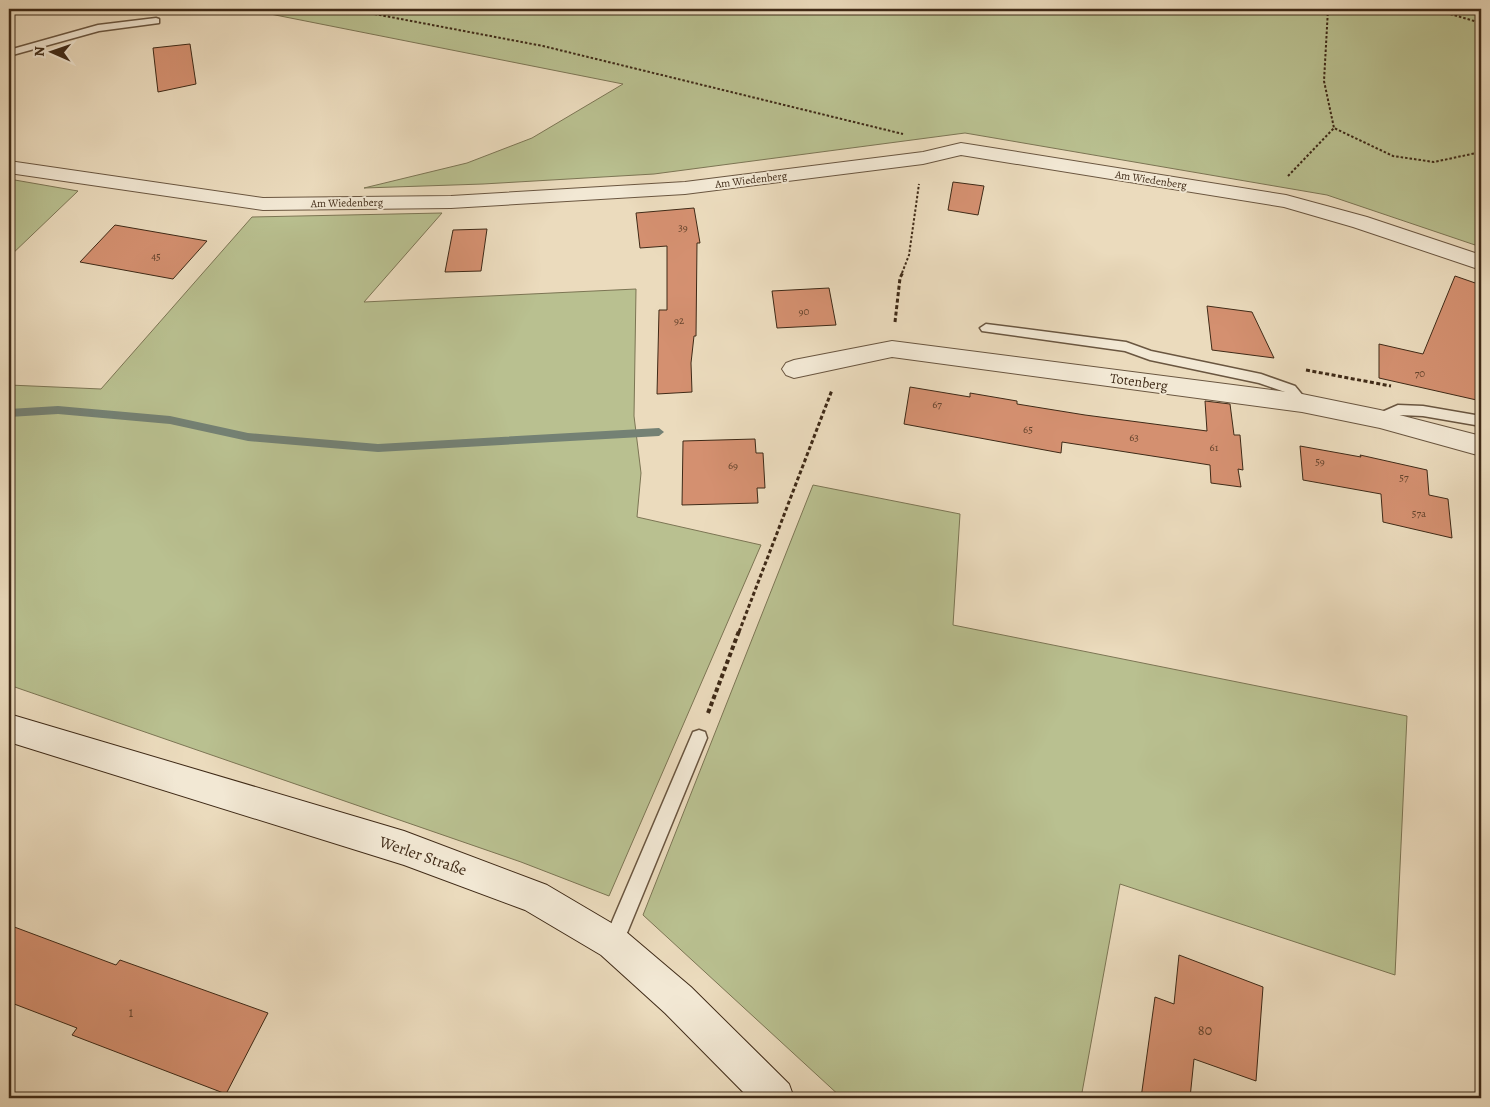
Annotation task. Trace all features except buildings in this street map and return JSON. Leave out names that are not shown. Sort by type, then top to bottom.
[{"type":"street","name":"Am Wiedenberg","points":[[9,167],[263,204],[451,202],[685,188],[923,158],[962,149],[1286,201],[1360,222],[1481,264]]},
{"type":"street","name":"Totenberg","points":[[794,369],[892,349],[1302,403],[1380,419],[1481,446]]},
{"type":"street","name":"Werler Straße","points":[[9,728],[404,848],[535,897],[613,943],[678,1000],[775,1098]]},
{"type":"lane","points":[[9,53],[98,28],[156,21]]},
{"type":"lane","points":[[986,328],[1126,348],[1150,356],[1261,379],[1290,389],[1302,403]]},
{"type":"lane","points":[[1380,419],[1398,410],[1423,411],[1481,421]]},
{"type":"lane","points":[[613,943],[699,738]]},
{"type":"path","points":[[348,9],[543,46],[905,134]]},
{"type":"path","points":[[1328,9],[1324,81],[1334,128]]},
{"type":"path","points":[[1433,9],[1481,23]]},
{"type":"path","points":[[1334,128],[1393,156],[1434,162],[1481,152]]},
{"type":"path","points":[[1286,201],[1288,177],[1334,128]]},
{"type":"path","points":[[896,308],[900,278],[909,255],[923,158]]},
{"type":"path","points":[[699,738],[844,359]]},
{"type":"green space","points":[[245,9],[1481,9],[1481,247],[1327,195],[965,133],[654,174],[483,184],[364,188],[467,163],[532,138],[623,84]]},
{"type":"green space","points":[[9,179],[78,191],[9,257]]},
{"type":"green space","points":[[442,213],[364,302],[636,289],[634,416],[641,473],[637,517],[761,545],[609,896],[521,862],[9,685],[9,385],[101,389],[252,217]]},
{"type":"green space","points":[[813,485],[960,514],[953,625],[1407,716],[1395,975],[1120,884],[1081,1098],[842,1098],[643,915]]},
{"type":"waterway","points":[[9,413],[58,410],[170,420],[248,437],[378,448],[659,432]]}]
